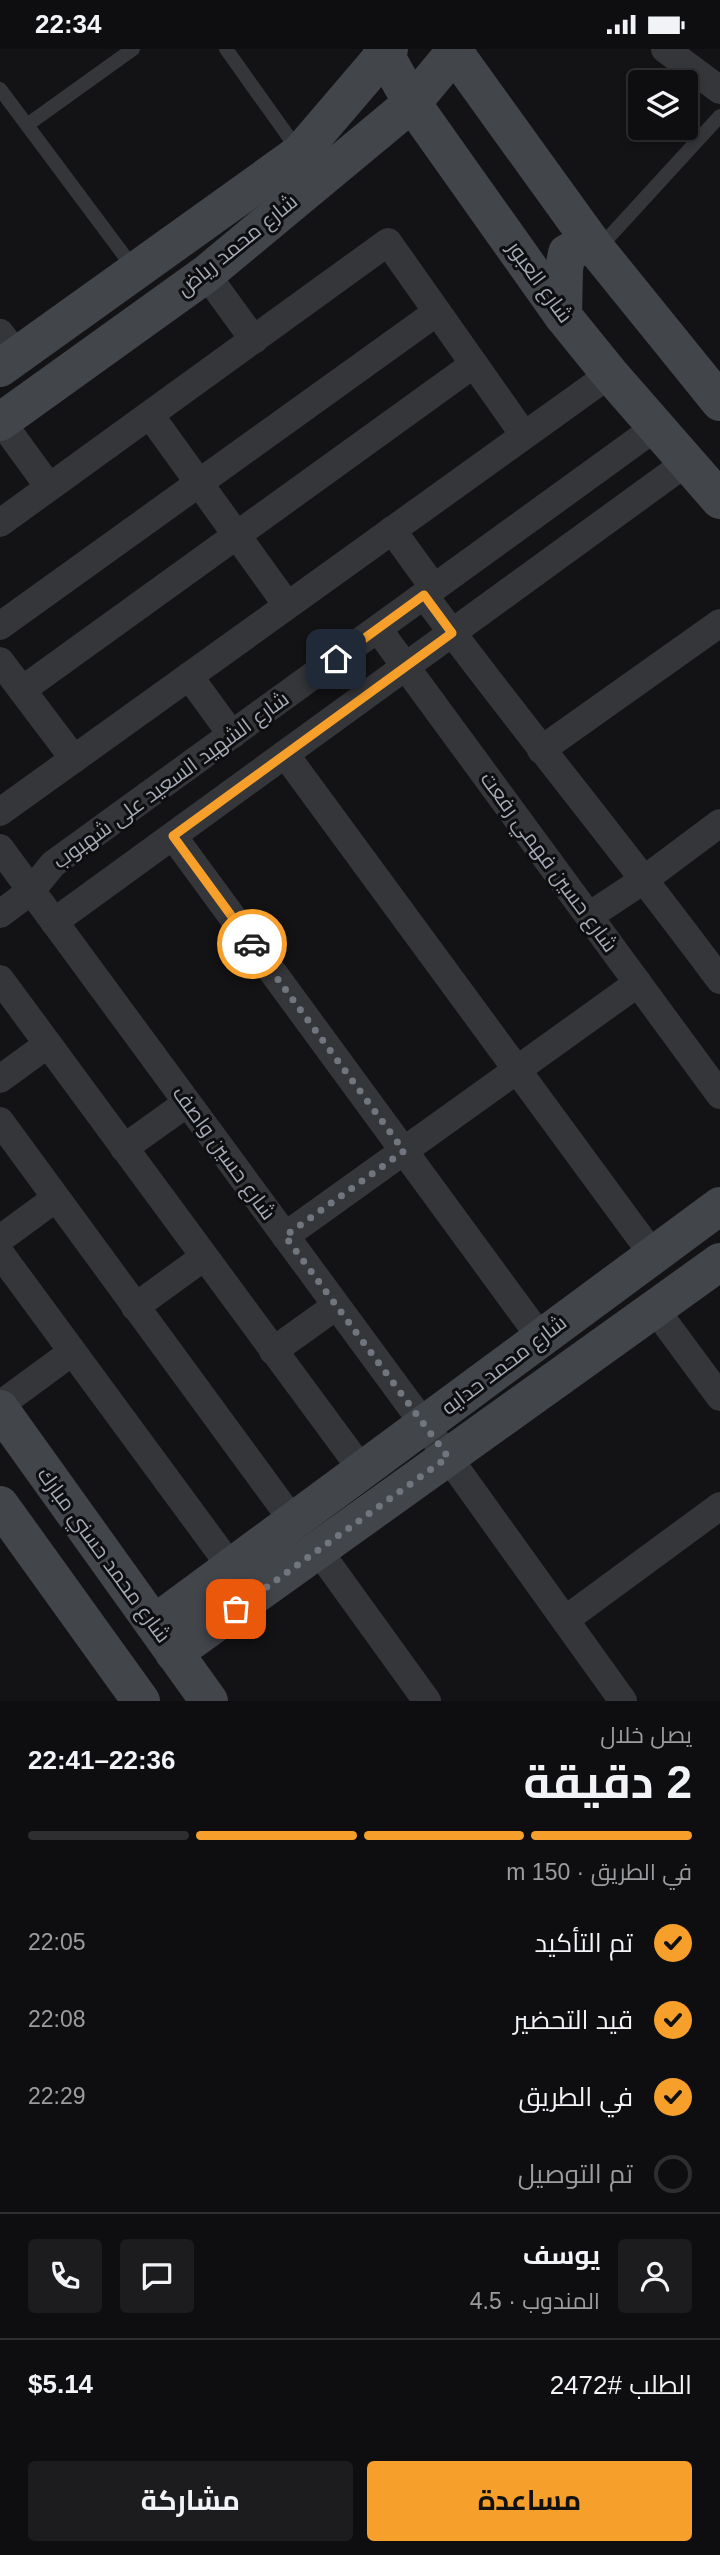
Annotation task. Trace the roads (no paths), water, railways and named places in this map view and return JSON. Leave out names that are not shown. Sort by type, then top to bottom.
[{"type":"street","points":[[665,49],[720,90]]},
{"type":"street","name":"شارع محمد رياض","points":[[6,352],[136,271],[300,153],[386,51]]},
{"type":"street","name":"شارع العبور","points":[[386,51],[412,103],[563,316],[720,500]]},
{"type":"street","name":"شارع محمد رياض","points":[[0,421],[206,274],[412,103],[454,51]]},
{"type":"street","points":[[454,51],[597,250],[720,402]]},
{"type":"street","points":[[0,523],[388,242],[524,435]]},
{"type":"street","points":[[563,316],[567,253],[582,245],[597,250]]},
{"type":"street","points":[[206,274],[254,340]]},
{"type":"street","points":[[0,627],[437,312]]},
{"type":"street","points":[[22,690],[474,364]]},
{"type":"street","points":[[0,812],[610,374]]},
{"type":"street","points":[[150,415],[287,605]]},
{"type":"street","points":[[0,421],[49,487]]},
{"type":"street","name":"شارع الشهيد السعيد على شهبوب","points":[[0,914],[32,891],[53,864],[656,427]]},
{"type":"street","points":[[54,922],[687,462]]},
{"type":"street","points":[[392,530],[452,633],[541,750],[645,879],[720,980]]},
{"type":"street","points":[[541,750],[720,623]]},
{"type":"street","name":"شارع حسين فهمي رفعت","points":[[378,629],[720,1095]]},
{"type":"street","points":[[0,661],[74,759]]},
{"type":"street","points":[[189,676],[232,735]]},
{"type":"street","points":[[285,754],[653,1255]]},
{"type":"street","points":[[589,916],[645,879],[720,823]]},
{"type":"street","points":[[173,836],[541,1338]]},
{"type":"street","name":"شارع حسين واصف","points":[[0,848],[448,1457],[622,1701]]},
{"type":"street","points":[[0,979],[362,1470]]},
{"type":"street","points":[[285,1236],[638,983]]},
{"type":"street","points":[[0,1079],[48,1044]]},
{"type":"street","points":[[124,1149],[187,1103]]},
{"type":"street","points":[[0,1121],[293,1521]]},
{"type":"street","points":[[0,1239],[56,1198]]},
{"type":"street","name":"شارع محمد حدايه","points":[[164,1638],[231,1567],[720,1206]]},
{"type":"street","points":[[0,1253],[231,1567]]},
{"type":"street","points":[[135,1307],[204,1257]]},
{"type":"street","name":"شارع محمد حدايه","points":[[164,1638],[318,1550],[720,1262]]},
{"type":"street","points":[[274,1351],[336,1306]]},
{"type":"street","points":[[654,1309],[720,1397]]},
{"type":"street","points":[[0,1407],[72,1352]]},
{"type":"street","name":"شارع محمد حسني مبارك","points":[[0,1407],[209,1701]]},
{"type":"street","points":[[0,1505],[13,1537],[141,1701]]},
{"type":"street","points":[[565,1620],[717,1515]]},
{"type":"street","points":[[318,1550],[427,1701]]},
{"type":"lane","points":[[27,125],[133,49]]},
{"type":"lane","points":[[226,49],[300,153]]},
{"type":"lane","points":[[0,89],[136,271]]},
{"type":"lane","points":[[597,250],[720,116]]}]
